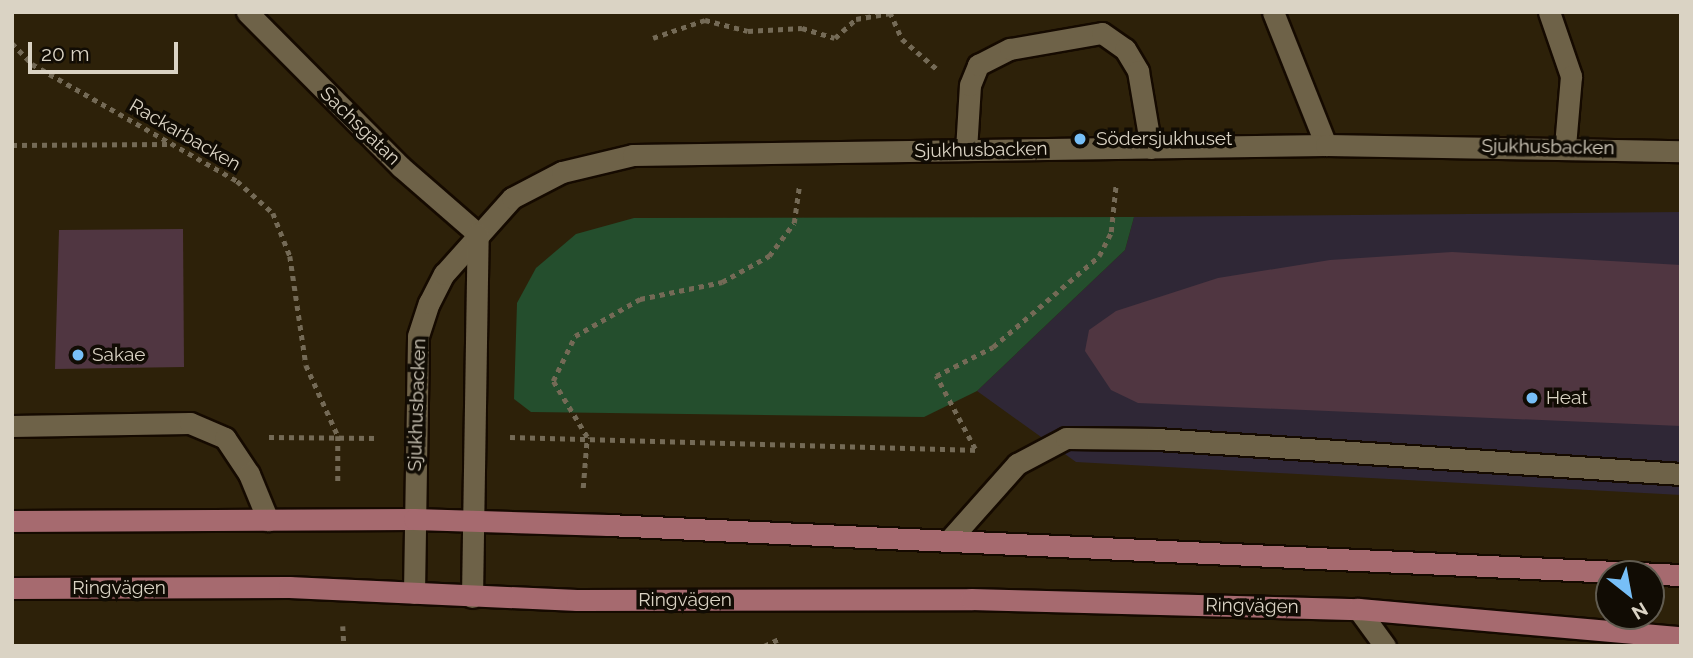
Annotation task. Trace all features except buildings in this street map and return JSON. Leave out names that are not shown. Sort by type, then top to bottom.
[{"type":"main road","points":[[12,521],[414,519],[952,537],[1681,575]]},
{"type":"main road","name":"Ringvägen","points":[[12,588],[289,587],[472,597],[971,599],[1358,609],[1681,637]]},
{"type":"street","name":"Sachsgatan","points":[[247,12],[401,167],[478,234]]},
{"type":"street","points":[[1273,12],[1325,145]]},
{"type":"street","points":[[1549,12],[1571,76],[1564,146]]},
{"type":"street","points":[[966,150],[970,85],[978,65],[1010,49],[1102,33],[1125,49],[1138,71],[1151,148]]},
{"type":"street","name":"Sjukhusbacken","points":[[414,593],[414,439],[418,336],[444,274],[478,234],[512,198],[562,172],[633,155],[1325,145],[1564,146],[1679,150]]},
{"type":"street","points":[[472,597],[471,437],[478,234]]},
{"type":"street","points":[[12,426],[190,423],[225,438],[249,474],[268,520]]},
{"type":"street","points":[[952,537],[1017,464],[1066,438],[1157,439],[1681,474]]},
{"type":"street","points":[[1358,609],[1385,646]]},
{"type":"path","points":[[653,38],[705,20],[748,31],[802,28],[835,38],[856,19],[890,13],[902,39],[925,63],[970,85]]},
{"type":"path","name":"Rackarbacken","points":[[12,43],[32,64],[237,181],[273,213],[290,256],[306,365],[338,436]]},
{"type":"path","points":[[12,145],[170,144]]},
{"type":"path","points":[[975,449],[936,376],[993,347],[1099,256],[1111,232],[1119,148]]},
{"type":"path","points":[[587,437],[552,381],[575,336],[640,299],[722,282],[769,256],[794,223],[804,152]]},
{"type":"path","points":[[225,438],[338,436],[414,439]]},
{"type":"path","points":[[471,437],[587,437],[975,449],[1017,464]]},
{"type":"shaded area","points":[[1681,212],[1681,495],[1076,462],[977,391],[1125,250],[1134,217]]},
{"type":"green space","points":[[1134,217],[1125,250],[977,391],[924,417],[531,412],[514,399],[517,303],[536,268],[576,234],[634,218]]},
{"type":"place","name":"Södersjukhuset","points":[[1080,139]]},
{"type":"place","name":"Sakae","points":[[78,355]]},
{"type":"place","name":"Heat","points":[[1532,398]]}]
